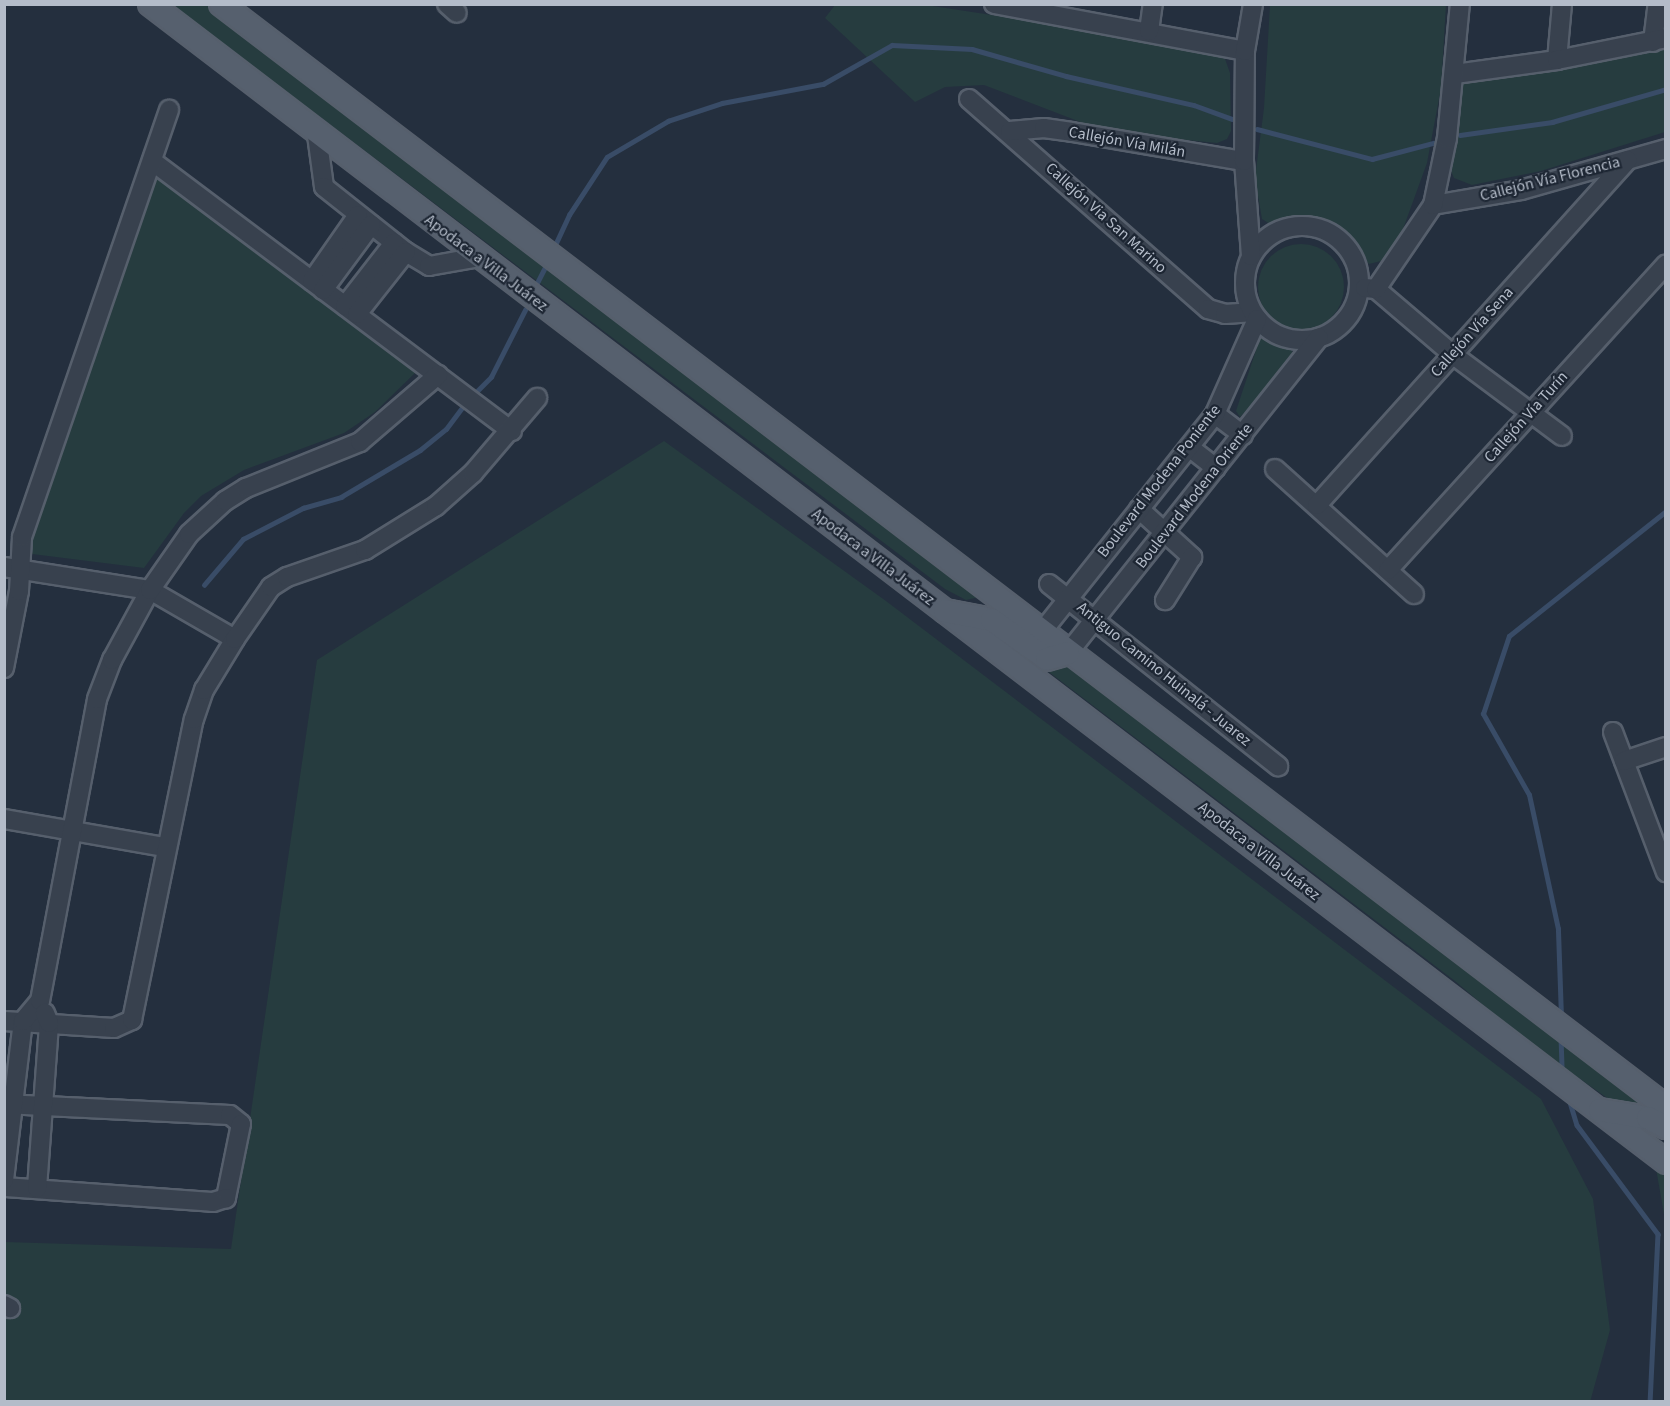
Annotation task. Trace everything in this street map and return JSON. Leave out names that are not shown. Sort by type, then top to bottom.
[{"type":"main road","name":"Apodaca a Villa Juárez","points":[[150,4],[317,135],[944,610],[1539,1069],[1665,1162]]},
{"type":"main road","points":[[221,4],[1041,633],[1665,1107]]},
{"type":"main road","points":[[944,610],[992,620],[1047,659],[1068,653]]},
{"type":"main road","points":[[1596,1109],[1648,1118],[1665,1127]]},
{"type":"street","points":[[994,4],[1054,10],[1245,51]]},
{"type":"street","points":[[1149,31],[1153,4]]},
{"type":"street","points":[[1251,256],[1244,161],[1245,51],[1253,4]]},
{"type":"street","points":[[1460,4],[1455,74],[1433,205],[1368,288],[1349,317],[1336,330],[1319,338],[1300,340],[1281,337],[1254,315],[1244,279],[1251,256],[1263,240],[1281,230],[1300,225],[1320,228],[1338,238],[1351,253],[1368,288],[1562,436]]},
{"type":"street","points":[[1557,60],[1562,4]]},
{"type":"street","points":[[1455,74],[1557,60],[1659,40],[1658,4]]},
{"type":"street","name":"Callejón Via San Marino","points":[[969,99],[1010,131],[1208,309],[1225,314],[1254,315]]},
{"type":"street","points":[[4,668],[13,568],[22,537],[169,110]]},
{"type":"street","name":"Callejón Vía Milán","points":[[1010,131],[1044,128],[1244,161]]},
{"type":"street","points":[[317,135],[324,187],[400,247],[429,266],[480,257]]},
{"type":"street","name":"Callejón Vía Florencia","points":[[1433,205],[1521,190],[1665,149]]},
{"type":"street","name":"Callejón Vía Sena","points":[[1317,505],[1628,160]]},
{"type":"street","points":[[152,161],[512,430]]},
{"type":"street","points":[[318,285],[365,220]]},
{"type":"street","points":[[351,310],[400,247]]},
{"type":"street","name":"Callejón Vía Turín","points":[[1388,570],[1665,265]]},
{"type":"street","name":"Boulevard Modena Poniente","points":[[1041,633],[1215,414],[1254,315]]},
{"type":"street","name":"Boulevard Modena Oriente","points":[[1068,653],[1319,338]]},
{"type":"street","points":[[38,1188],[49,1023],[40,1001],[97,699],[112,660],[150,590],[189,534],[225,501],[246,488],[360,442],[438,375]]},
{"type":"street","points":[[14,1021],[114,1028],[132,1020],[165,847],[194,719],[204,690],[235,639],[271,587],[297,570],[365,550],[436,506],[512,430],[537,398]]},
{"type":"street","points":[[1215,414],[1242,435]]},
{"type":"street","points":[[1189,447],[1216,468]]},
{"type":"street","points":[[1275,469],[1414,594]]},
{"type":"street","points":[[1139,509],[1187,550],[1192,560],[1165,600]]},
{"type":"street","points":[[13,568],[150,590],[235,639]]},
{"type":"street","name":"Antiguo Camino Huinalá - Juarez","points":[[1049,584],[1096,618],[1278,766]]},
{"type":"street","points":[[1613,732],[1659,844],[1665,872]]},
{"type":"street","points":[[1624,761],[1665,747]]},
{"type":"street","points":[[4,819],[165,847]]},
{"type":"street","points":[[4,1180],[14,1021],[40,1001]]},
{"type":"street","points":[[4,1187],[213,1202],[225,1198],[241,1124],[230,1115],[8,1104]]},
{"type":"green space","points":[[172,5],[207,5],[989,601],[979,597],[966,600],[945,589]]},
{"type":"green space","points":[[835,5],[926,5],[1076,28],[1219,57],[1225,59],[1230,73],[1231,131],[1227,139],[1217,143],[1145,136],[1083,123],[984,85],[945,87],[915,102],[825,18]]},
{"type":"green space","points":[[1270,5],[1446,5],[1441,88],[1427,163],[1403,229],[1385,260],[1369,264],[1337,231],[1318,222],[1273,226],[1262,219],[1255,178],[1264,108]]},
{"type":"green space","points":[[1665,45],[1665,132],[1541,171],[1472,185],[1454,178],[1448,164],[1462,85],[1471,77]]},
{"type":"green space","points":[[160,176],[414,367],[415,373],[375,412],[344,433],[244,470],[201,496],[184,513],[144,568],[32,554],[26,546],[154,179]]},
{"type":"green space","points":[[1301,244],[1325,251],[1337,263],[1344,287],[1337,311],[1325,323],[1301,330],[1277,323],[1265,311],[1258,287],[1265,263],[1277,251]]},
{"type":"green space","points":[[1260,338],[1281,341],[1291,348],[1295,360],[1240,417],[1236,411]]},
{"type":"green space","points":[[664,441],[886,601],[1541,1099],[1593,1199],[1610,1330],[1590,1402],[5,1402],[5,1242],[231,1249],[317,660]]},
{"type":"green space","points":[[999,634],[1071,662],[1665,1115],[1613,1102],[1523,1039],[1455,981]]},
{"type":"green space","points":[[1654,1157],[1665,1167],[1665,1220]]},
{"type":"waterway","points":[[556,243],[569,215],[607,157],[668,121],[722,103],[823,84],[892,45],[972,49],[1066,76],[1194,105],[1232,119]]},
{"type":"waterway","points":[[1460,135],[1552,122],[1666,89]]},
{"type":"waterway","points":[[1257,129],[1372,159],[1433,143]]},
{"type":"waterway","points":[[537,283],[544,269]]},
{"type":"waterway","points":[[472,396],[491,377],[525,310]]},
{"type":"waterway","points":[[204,585],[243,539],[303,508],[341,497],[420,450],[446,429],[466,402]]},
{"type":"waterway","points":[[1561,1017],[1558,929],[1529,795],[1483,714],[1509,636],[1666,511]]},
{"type":"waterway","points":[[1561,1037],[1562,1074]]},
{"type":"waterway","points":[[1569,1099],[1577,1125],[1658,1234],[1650,1402]]}]
